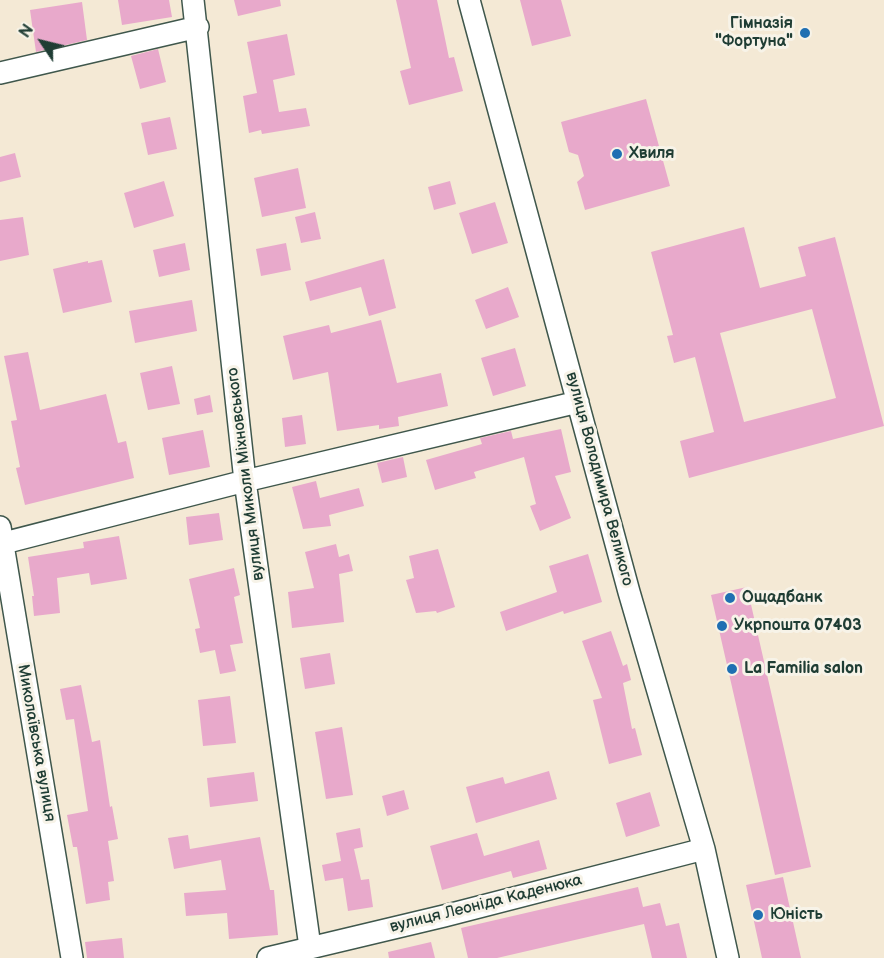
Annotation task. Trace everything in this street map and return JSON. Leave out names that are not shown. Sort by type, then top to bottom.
[{"type":"street","name":"вулиця Миколи Міхновського","points":[[193,0],[198,27],[244,481],[310,947]]},
{"type":"street","name":"вулиця Володимира Великого","points":[[469,0],[629,592],[704,849],[728,958]]},
{"type":"street","points":[[0,73],[198,27]]},
{"type":"street","points":[[1,538],[578,402]]},
{"type":"street","name":"Миколаївська вулиця","points":[[1,538],[72,958]]},
{"type":"street","name":"вулиця Леоніда Каденюка","points":[[268,958],[444,916],[704,849]]},
{"type":"building","points":[[118,0],[169,0],[172,17],[122,25]]},
{"type":"building","points":[[234,0],[280,0],[281,6],[238,16]]},
{"type":"building","points":[[396,0],[437,0],[449,58],[454,57],[463,91],[409,105],[400,71],[411,68]]},
{"type":"building","points":[[520,0],[561,0],[571,36],[532,46]]},
{"type":"building","points":[[82,2],[87,40],[36,52],[30,10]]},
{"type":"building","points":[[287,34],[295,75],[273,80],[279,112],[306,108],[310,126],[262,134],[261,130],[249,133],[243,96],[257,93],[247,42]]},
{"type":"building","points":[[158,49],[166,82],[140,89],[131,56]]},
{"type":"building","name":"Хвиля","points":[[646,99],[670,186],[585,210],[577,182],[584,176],[578,155],[569,152],[561,122]]},
{"type":"building","points":[[170,117],[177,149],[148,155],[141,123]]},
{"type":"building","points":[[15,153],[21,177],[0,182],[0,157]]},
{"type":"building","points":[[298,168],[306,208],[262,217],[254,178]]},
{"type":"building","points":[[164,181],[174,216],[134,228],[124,193]]},
{"type":"building","points":[[450,181],[456,204],[434,210],[428,187]]},
{"type":"building","points":[[495,202],[508,243],[472,254],[459,213]]},
{"type":"building","points":[[315,212],[321,239],[301,243],[295,217]]},
{"type":"building","points":[[23,217],[29,255],[0,261],[0,220]]},
{"type":"building","points":[[744,227],[760,288],[806,276],[798,247],[835,237],[884,426],[689,478],[680,441],[714,432],[695,357],[674,363],[667,336],[673,335],[651,252]],"holes":[[[812,309],[836,398],[744,422],[720,333]]]},
{"type":"building","points":[[185,243],[190,270],[159,277],[153,250]]},
{"type":"building","points":[[286,243],[291,270],[261,276],[256,249]]},
{"type":"building","points":[[384,259],[396,308],[369,316],[361,287],[310,301],[305,282]]},
{"type":"building","points":[[102,260],[112,302],[63,313],[53,269]]},
{"type":"building","points":[[508,287],[519,317],[486,329],[475,300]]},
{"type":"building","points":[[192,300],[197,331],[135,343],[129,311]]},
{"type":"building","points":[[381,320],[397,383],[441,373],[448,406],[398,417],[399,426],[379,429],[379,425],[337,431],[328,372],[293,380],[283,336],[329,325],[331,333]]},
{"type":"building","points":[[515,348],[526,386],[493,396],[481,358]]},
{"type":"building","points":[[28,352],[40,410],[106,394],[118,443],[126,441],[134,478],[25,505],[16,468],[20,467],[11,421],[17,420],[4,356]]},
{"type":"building","points":[[172,366],[180,404],[148,410],[140,373]]},
{"type":"building","points":[[210,395],[213,412],[197,415],[194,399]]},
{"type":"building","points":[[302,415],[306,444],[285,447],[282,418]]},
{"type":"building","points":[[561,429],[571,472],[555,476],[571,518],[540,531],[530,506],[536,504],[524,457],[474,472],[476,478],[435,490],[426,460],[482,444],[480,438],[511,431],[513,439]]},
{"type":"building","points":[[203,430],[210,467],[169,475],[162,438]]},
{"type":"building","points":[[403,457],[407,477],[382,483],[377,463]]},
{"type":"building","points":[[316,481],[320,498],[359,488],[364,506],[329,515],[331,526],[303,529],[292,487]]},
{"type":"building","points":[[219,513],[223,540],[189,545],[186,517]]},
{"type":"building","points":[[119,536],[127,579],[91,585],[89,573],[57,578],[60,613],[34,616],[32,596],[34,596],[28,557],[84,548],[83,542]]},
{"type":"building","points":[[336,544],[339,557],[349,554],[353,571],[339,574],[344,622],[292,628],[288,592],[314,588],[305,552]]},
{"type":"building","points":[[438,549],[455,607],[437,613],[436,611],[416,613],[406,580],[414,578],[409,556]]},
{"type":"building","points":[[588,554],[602,602],[564,614],[563,611],[506,631],[500,612],[557,592],[549,566]]},
{"type":"building","points":[[234,568],[240,595],[234,597],[243,643],[230,645],[236,671],[220,674],[215,650],[200,653],[195,629],[200,628],[189,579]]},
{"type":"building","points":[[747,587],[811,867],[775,875],[711,595]]},
{"type":"building","points":[[611,631],[623,666],[627,664],[631,680],[623,683],[632,729],[635,728],[642,755],[609,764],[593,700],[602,698],[582,641]]},
{"type":"building","points":[[330,653],[335,684],[305,689],[300,658]]},
{"type":"building","points":[[81,685],[92,742],[100,740],[110,807],[112,806],[118,839],[108,841],[114,881],[108,882],[110,900],[86,904],[77,847],[73,847],[67,815],[88,811],[74,719],[66,720],[60,689]]},
{"type":"building","points":[[230,696],[236,743],[203,746],[198,700]]},
{"type":"building","points":[[342,727],[353,795],[326,799],[315,732]]},
{"type":"building","points":[[549,771],[557,799],[476,823],[466,787],[503,777],[505,784]]},
{"type":"building","points":[[254,772],[258,801],[210,807],[207,778]]},
{"type":"building","points":[[404,790],[409,809],[387,816],[382,796]]},
{"type":"building","points":[[650,792],[660,826],[626,837],[616,803]]},
{"type":"building","points":[[360,828],[363,847],[354,849],[361,880],[369,879],[373,907],[348,911],[343,878],[325,881],[322,865],[341,861],[336,833]]},
{"type":"building","points":[[477,833],[484,856],[539,840],[547,869],[513,878],[511,871],[442,890],[430,846]]},
{"type":"building","points":[[188,835],[190,849],[260,837],[270,890],[274,890],[278,935],[229,939],[227,913],[186,916],[184,893],[226,890],[221,860],[174,869],[168,838]]},
{"type":"building","points":[[783,877],[801,958],[762,958],[746,885]]},
{"type":"building","points":[[638,887],[643,907],[660,903],[666,926],[679,923],[687,958],[652,958],[644,924],[497,958],[468,958],[461,928]]},
{"type":"building","points":[[122,938],[124,958],[87,958],[85,942]]},
{"type":"building","points":[[431,942],[435,958],[389,958],[388,952]]},
{"type":"place","name":"Гімназія \"Фортуна\"","points":[[805,33]]},
{"type":"place","name":"Хвиля","points":[[617,154]]},
{"type":"place","name":"Ощадбанк","points":[[730,598]]},
{"type":"place","name":"Укрпошта 07403","points":[[722,626]]},
{"type":"place","name":"La Familia salon","points":[[732,669]]},
{"type":"place","name":"Юність","points":[[758,915]]}]
